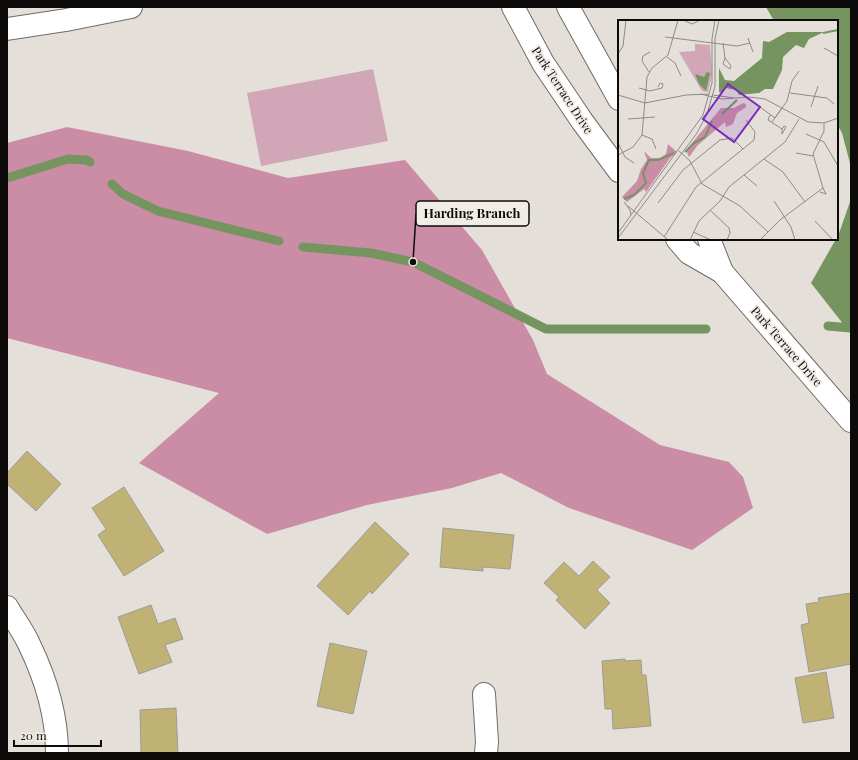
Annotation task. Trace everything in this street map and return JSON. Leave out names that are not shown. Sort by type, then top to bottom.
[{"type":"street","points":[[7,29],[66,20],[131,7]]},
{"type":"street","name":"Park Terrace Drive","points":[[513,7],[544,63],[582,121],[618,169]]},
{"type":"street","points":[[568,7],[618,97]]},
{"type":"street","name":"Park Terrace Drive","points":[[678,240],[689,253],[722,272],[851,421]]},
{"type":"street","name":"Park Terrace Drive","points":[[709,240],[722,272]]},
{"type":"street","points":[[7,607],[29,643],[46,688],[54,721],[57,753]]},
{"type":"street","points":[[484,694],[487,742],[486,753]]},
{"type":"shaded area","points":[[766,7],[851,7],[851,167],[842,133],[838,126],[838,20],[773,20]]},
{"type":"shaded area","points":[[373,69],[388,141],[261,166],[247,93]]},
{"type":"shaded area","points":[[67,127],[188,151],[288,178],[405,160],[482,250],[533,340],[547,374],[660,445],[729,462],[743,477],[753,508],[692,550],[569,508],[501,473],[452,488],[367,505],[267,534],[139,463],[219,393],[7,338],[7,143]]},
{"type":"shaded area","points":[[851,199],[851,334],[811,283],[835,240],[838,240]]},
{"type":"building","points":[[27,451],[61,484],[36,511],[7,484],[7,473]]},
{"type":"building","points":[[124,487],[164,551],[124,576],[98,535],[106,529],[92,508]]},
{"type":"building","points":[[375,522],[409,554],[372,594],[370,591],[348,615],[317,586]]},
{"type":"building","points":[[443,528],[514,535],[510,569],[483,567],[483,571],[440,567]]},
{"type":"building","points":[[593,561],[610,577],[597,590],[610,603],[585,629],[556,600],[559,597],[544,583],[564,562],[579,576]]},
{"type":"building","points":[[851,593],[851,664],[809,672],[801,625],[809,623],[806,604],[819,602],[818,598]]},
{"type":"building","points":[[151,605],[158,624],[175,618],[183,639],[165,645],[172,662],[139,674],[118,617]]},
{"type":"building","points":[[330,643],[367,651],[353,714],[317,706]]},
{"type":"building","points":[[625,659],[625,661],[641,660],[642,675],[646,675],[651,726],[613,729],[612,709],[605,709],[602,661]]},
{"type":"building","points":[[826,672],[834,718],[803,723],[795,678]]},
{"type":"building","points":[[176,708],[178,753],[141,753],[140,710]]},
{"type":"waterway","points":[[7,178],[68,159],[87,160],[90,162]]},
{"type":"waterway","points":[[112,184],[123,194],[158,211],[279,241]]},
{"type":"waterway","points":[[303,247],[371,253],[413,262],[546,329],[706,329]]},
{"type":"waterway","points":[[828,326],[851,328]]},
{"type":"place","name":"Harding Branch","points":[[413,262]]}]
